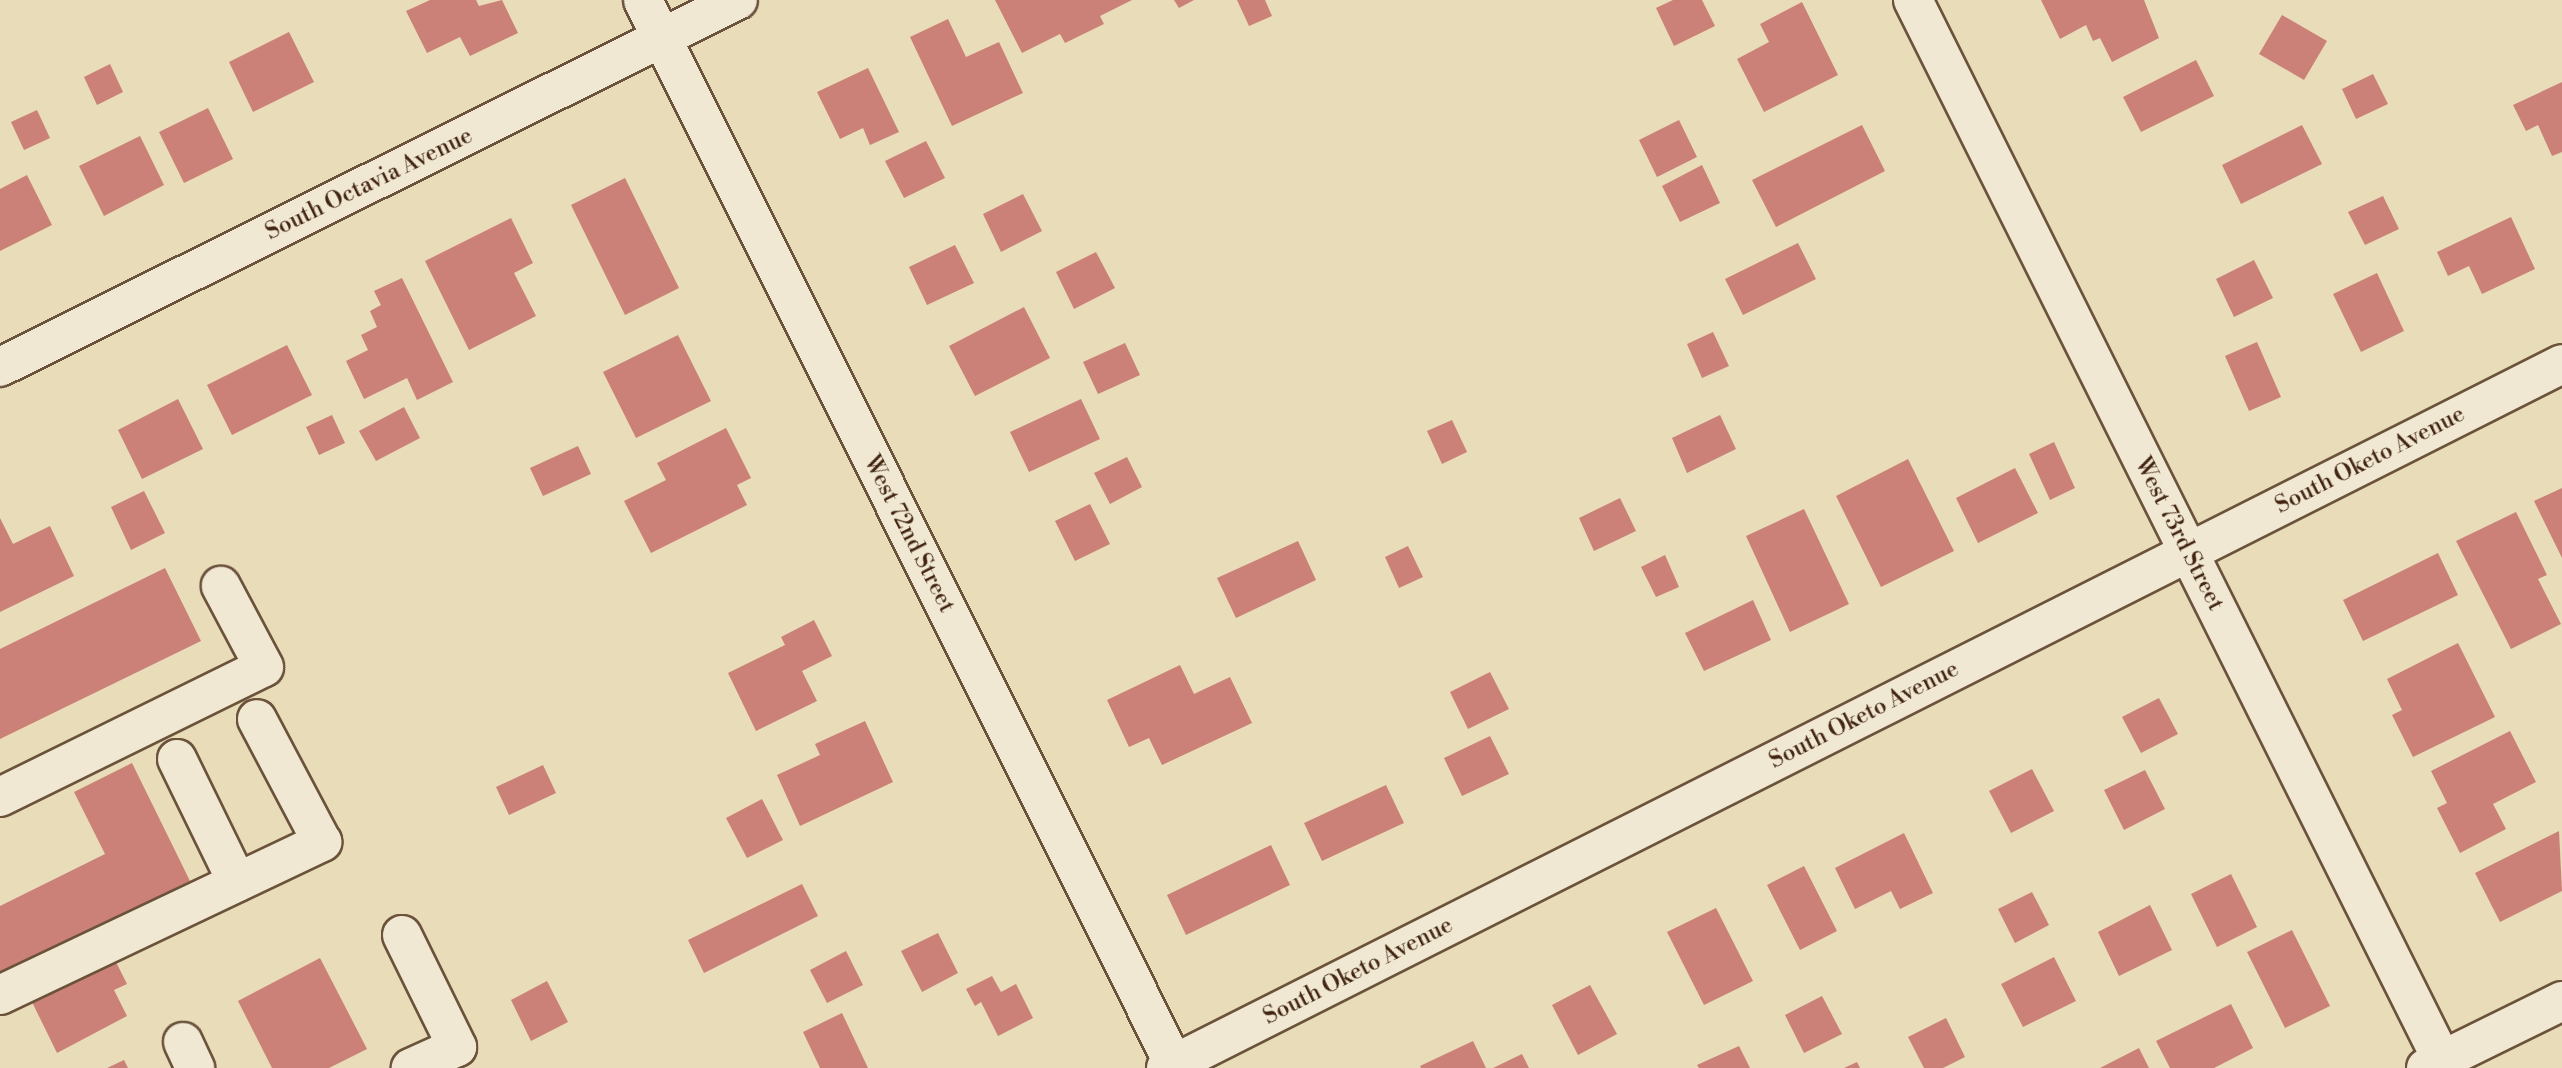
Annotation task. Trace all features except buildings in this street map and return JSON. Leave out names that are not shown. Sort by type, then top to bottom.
[{"type":"street","name":"West 72nd Street","points":[[643,0],[1172,1067]]},
{"type":"street","name":"South Octavia Avenue","points":[[0,367],[738,0]]},
{"type":"street","name":"West 73rd Street","points":[[1913,0],[2188,552],[2438,1065]]},
{"type":"street","name":"South Oketo Avenue","points":[[1172,1067],[2562,364]]},
{"type":"street","points":[[0,797],[264,667],[221,586]]},
{"type":"street","points":[[0,995],[322,842],[257,719]]},
{"type":"street","points":[[177,760],[237,882]]},
{"type":"street","points":[[402,935],[457,1047],[411,1068]]},
{"type":"street","points":[[2438,1065],[2562,1001]]}]
